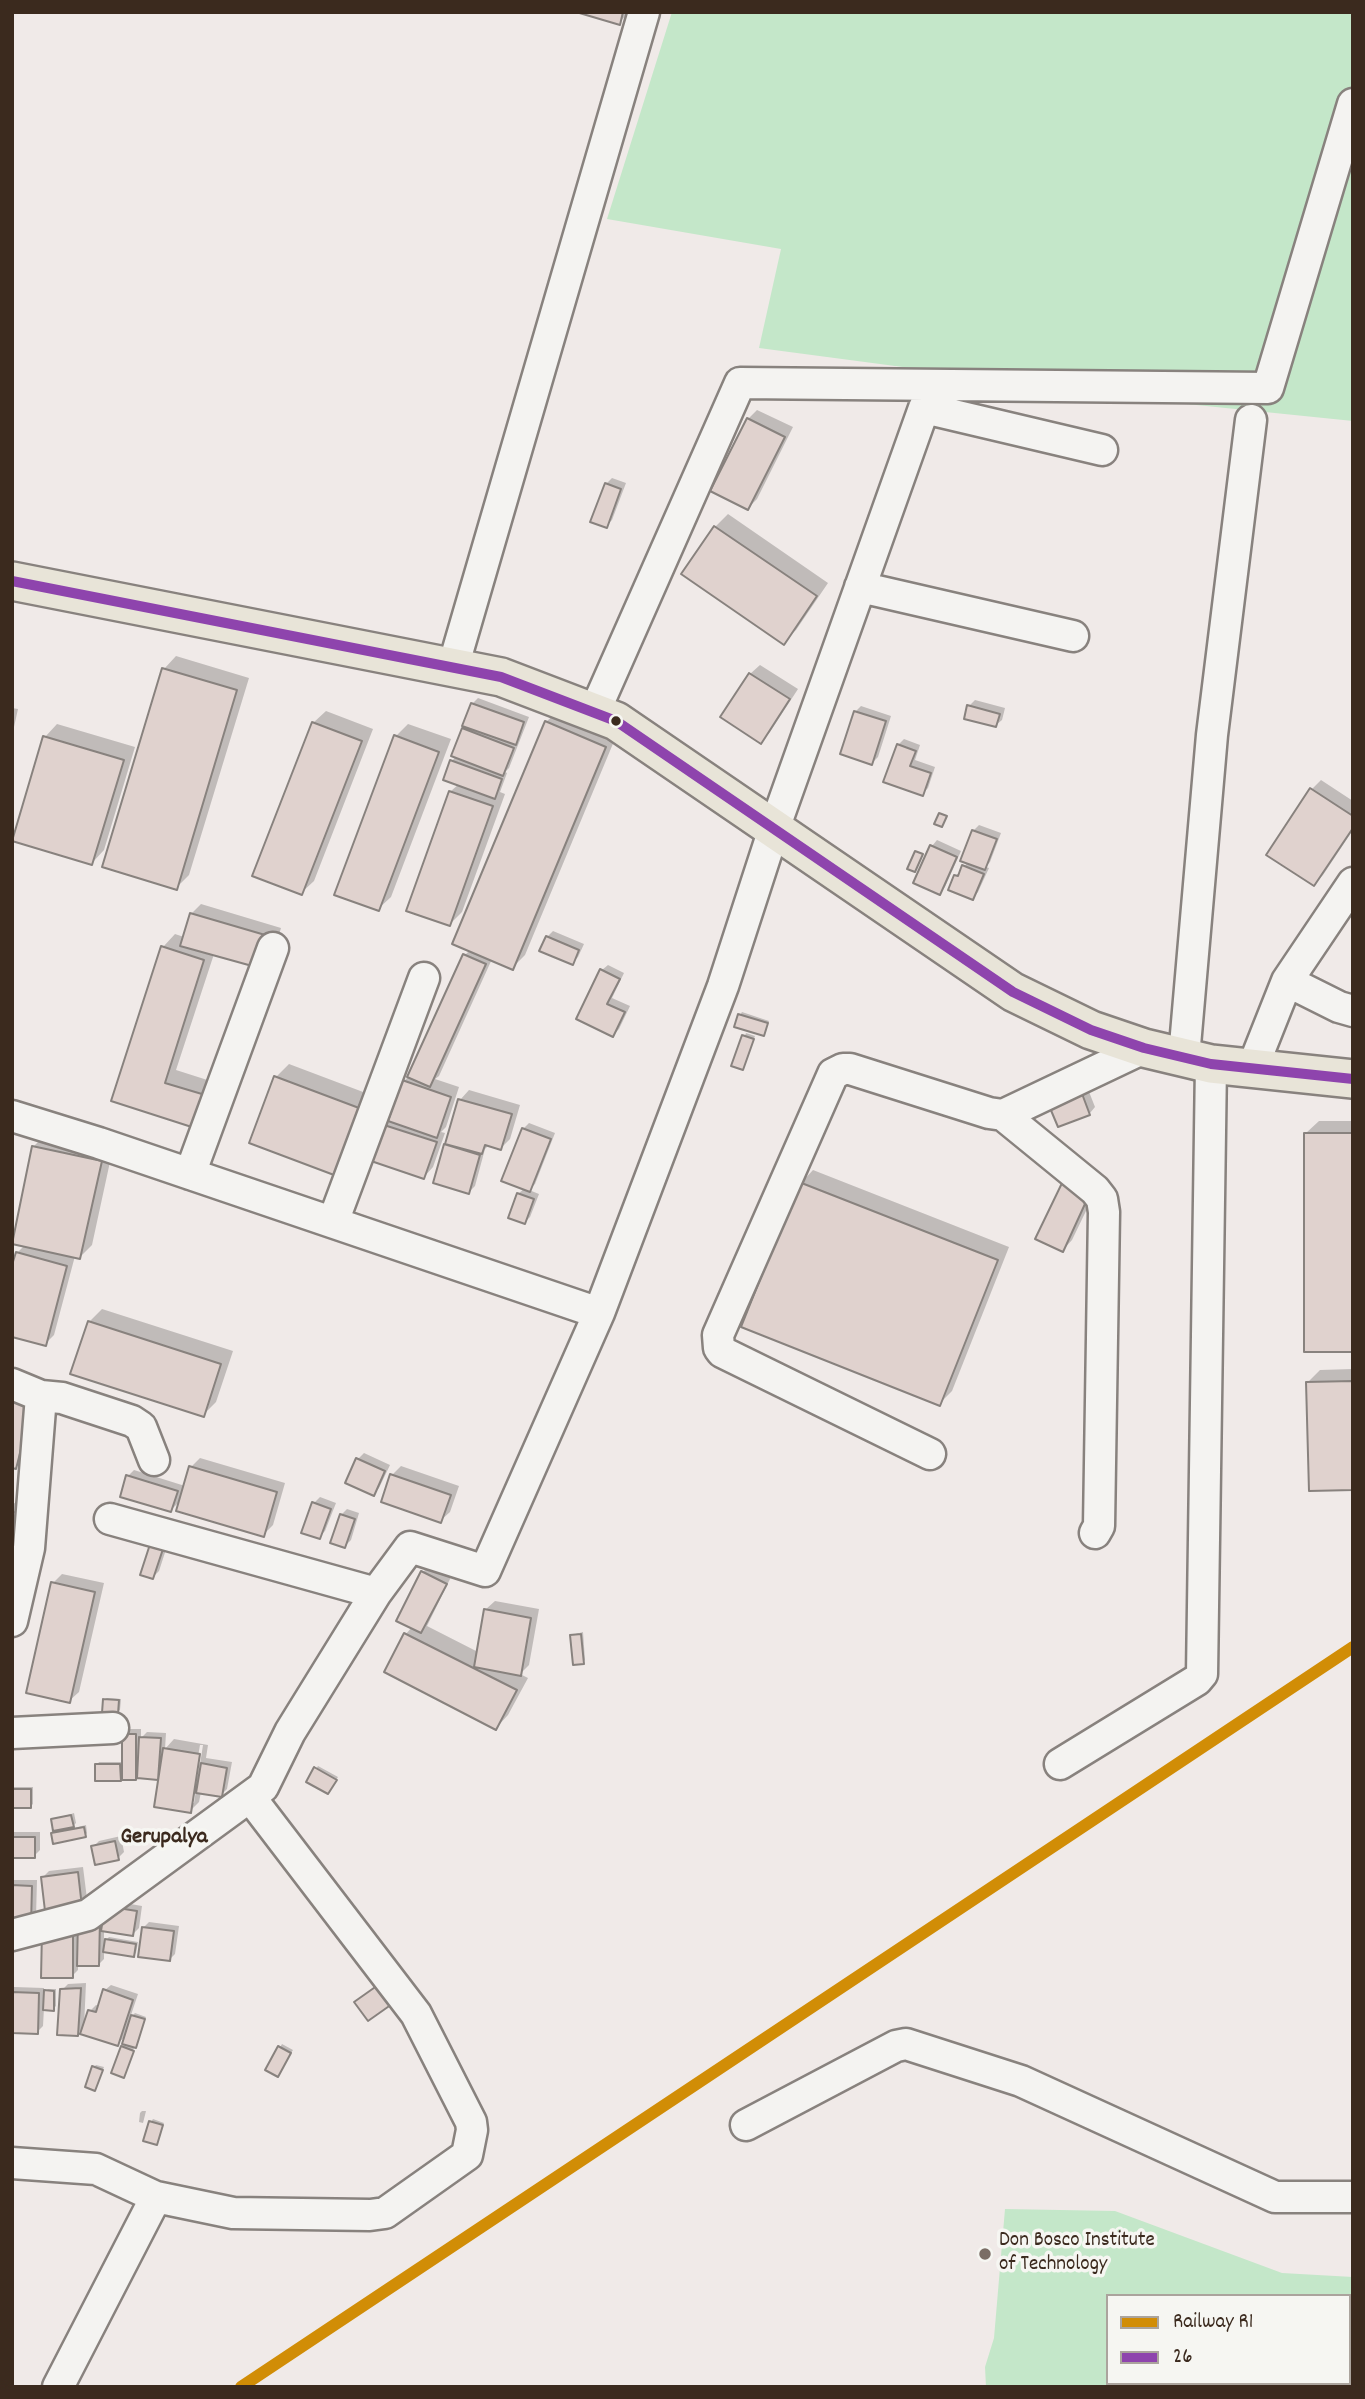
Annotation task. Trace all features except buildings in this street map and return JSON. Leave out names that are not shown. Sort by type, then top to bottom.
[{"type":"main road","points":[[12,581],[501,677],[616,722],[1013,992],[1091,1030],[1144,1048],[1197,1060],[1252,1069],[1353,1079]]},
{"type":"street","points":[[453,667],[644,12]]},
{"type":"street","points":[[594,713],[740,383],[1268,388],[1273,379],[1353,104]]},
{"type":"street","points":[[12,1935],[89,1915],[263,1787],[290,1732],[376,1593],[410,1547],[485,1571],[599,1312],[723,986],[774,829],[925,408],[1102,450]]},
{"type":"street","points":[[1060,1763],[1197,1680],[1202,1674],[1197,1060],[1212,735],[1251,420]]},
{"type":"street","points":[[860,587],[1073,636]]},
{"type":"street","points":[[1252,1069],[1287,981],[1353,883]]},
{"type":"street","points":[[190,1174],[274,948]]},
{"type":"street","points":[[333,1222],[424,978]]},
{"type":"street","points":[[1287,981],[1339,1007],[1353,1011]]},
{"type":"street","points":[[1003,1115],[1144,1048]]},
{"type":"street","points":[[930,1454],[722,1352],[719,1348],[718,1335],[837,1071],[850,1069],[989,1113],[1003,1115],[1095,1190],[1102,1199],[1104,1212],[1099,1525],[1095,1533]]},
{"type":"street","points":[[12,1116],[599,1312]]},
{"type":"street","points":[[12,1384],[41,1396],[62,1398],[132,1421],[141,1427],[154,1460]]},
{"type":"street","points":[[12,1620],[29,1548],[41,1396]]},
{"type":"street","points":[[110,1519],[376,1593]]},
{"type":"street","points":[[12,1733],[113,1728]]},
{"type":"street","points":[[12,2163],[96,2169],[156,2197],[233,2213],[378,2215],[386,2213],[465,2157],[472,2130],[471,2122],[416,2014],[250,1797]]},
{"type":"street","points":[[746,2125],[896,2046],[906,2044],[1021,2081],[1275,2197],[1353,2197]]},
{"type":"street","points":[[58,2387],[156,2197]]},
{"type":"green space","points":[[672,12],[1353,12],[1353,421],[1167,402],[759,348],[781,249],[607,219]]},
{"type":"green space","points":[[1005,2209],[1115,2211],[1282,2273],[1353,2277],[1353,2387],[986,2387],[985,2367],[994,2338]]},
{"type":"rail line","name":"R1","points":[[241,2387],[1353,1647]]},
{"type":"transit line","name":"26","points":[[12,581],[501,677],[616,721],[1013,992],[1091,1030],[1144,1048],[1211,1064],[1353,1079]]},
{"type":"place","name":"Don Bosco Institute of Technology","points":[[985,2254]]},
{"type":"district","name":"Gerupalya","points":[[164,1839]]}]
